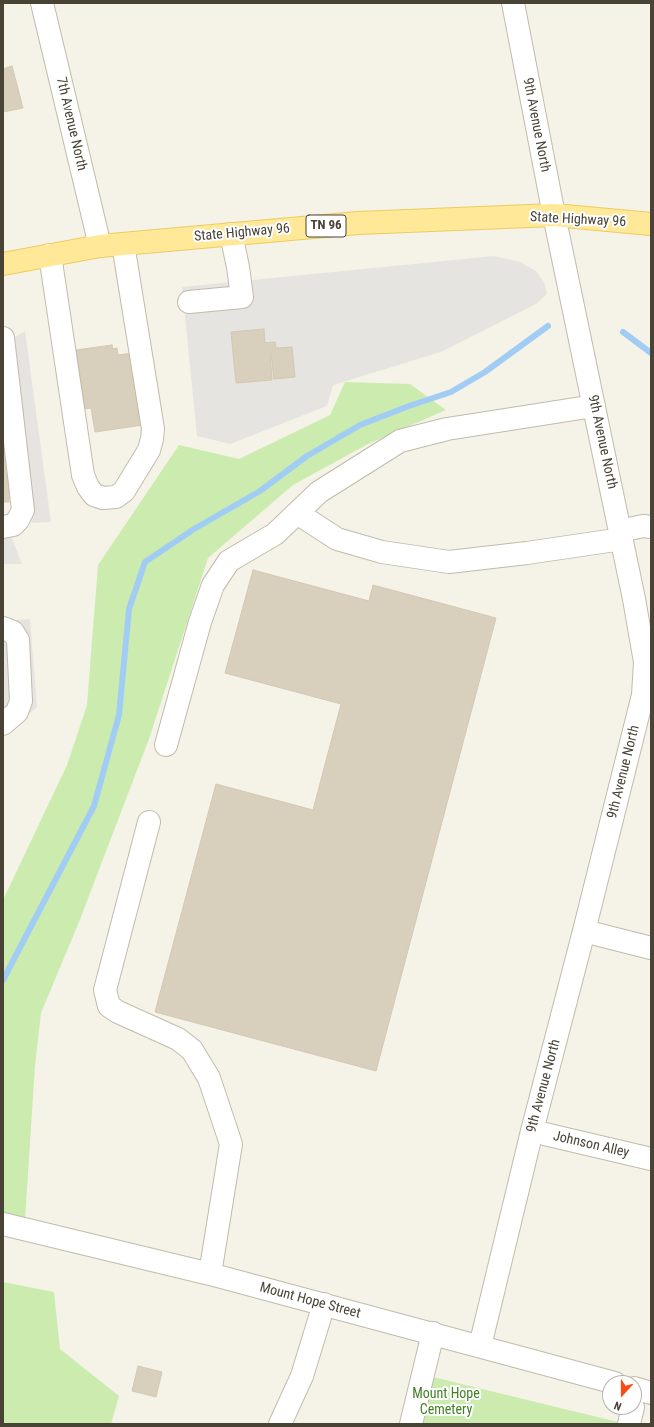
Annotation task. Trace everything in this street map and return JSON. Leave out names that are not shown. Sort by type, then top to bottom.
[{"type":"main road","name":"State Highway 96","points":[[3,264],[100,246],[358,223],[554,216],[651,224]]},
{"type":"street","name":"7th Avenue North","points":[[42,3],[100,246]]},
{"type":"street","name":"9th Avenue North","points":[[480,1346],[532,1131],[584,932],[643,695],[645,662],[643,602],[621,535],[554,216],[513,3]]},
{"type":"street","points":[[189,302],[242,296],[231,234]]},
{"type":"street","points":[[50,255],[83,475],[88,487],[94,495],[103,498],[116,497],[124,491],[149,450],[153,429],[123,244]]},
{"type":"street","points":[[3,345],[23,510],[13,526],[3,527]]},
{"type":"street","points":[[166,745],[200,622],[213,585],[229,561],[275,534],[319,492],[400,441],[447,429],[594,406]]},
{"type":"street","points":[[296,513],[338,539],[382,552],[449,562],[527,553],[621,535],[643,526],[651,527]]},
{"type":"street","points":[[3,628],[13,632],[18,640],[21,701],[17,712],[3,724]]},
{"type":"street","points":[[149,822],[105,990],[109,1006],[118,1012],[178,1039],[192,1050],[209,1078],[230,1144],[210,1274]]},
{"type":"street","points":[[584,932],[651,948]]},
{"type":"street","name":"Johnson Alley","points":[[532,1131],[651,1159]]},
{"type":"street","name":"Mount Hope Street","points":[[3,1224],[210,1274],[602,1379]]},
{"type":"street","points":[[280,1424],[302,1376],[324,1304]]},
{"type":"street","points":[[411,1424],[433,1333]]},
{"type":"green space","points":[[345,382],[410,384],[446,410],[368,444],[293,485],[208,558],[149,739],[79,922],[41,1013],[35,1065],[25,1220],[3,1214],[3,900],[67,765],[87,705],[98,565],[179,445],[239,459],[330,415]]},
{"type":"green space","points":[[3,1282],[54,1292],[60,1349],[119,1396],[111,1424],[3,1424]]},
{"type":"green space","name":"Mount Hope Cemetery","points":[[429,1376],[626,1424],[418,1424]]},
{"type":"shaded area","points":[[494,256],[520,262],[536,271],[544,282],[547,294],[536,304],[441,352],[333,385],[327,406],[230,444],[197,436],[182,287]]},
{"type":"shaded area","points":[[25,331],[51,522],[33,523],[23,510],[4,344]]},
{"type":"shaded area","points":[[8,528],[22,564],[3,564],[3,529]]},
{"type":"shaded area","points":[[30,619],[37,707],[3,736],[3,621]]},
{"type":"building","points":[[12,66],[23,108],[3,112],[3,69]]},
{"type":"building","points":[[264,329],[265,343],[275,342],[276,348],[292,347],[295,377],[274,379],[270,353],[272,380],[236,383],[231,332]]},
{"type":"building","points":[[112,345],[113,349],[117,348],[118,355],[133,353],[143,425],[95,432],[91,408],[85,409],[76,350]]},
{"type":"building","points":[[3,435],[8,435],[14,493],[8,494],[9,502],[3,502]]},
{"type":"building","points":[[253,570],[369,601],[373,585],[496,618],[376,1071],[155,1012],[216,784],[313,810],[341,704],[225,673]]},
{"type":"building","points":[[138,1366],[162,1372],[156,1397],[132,1391]]},
{"type":"waterway","points":[[3,980],[94,806],[119,715],[129,609],[145,562],[194,529],[260,491],[307,456],[360,425],[451,392],[485,372],[548,326]]},
{"type":"waterway","points":[[623,332],[651,353]]}]
